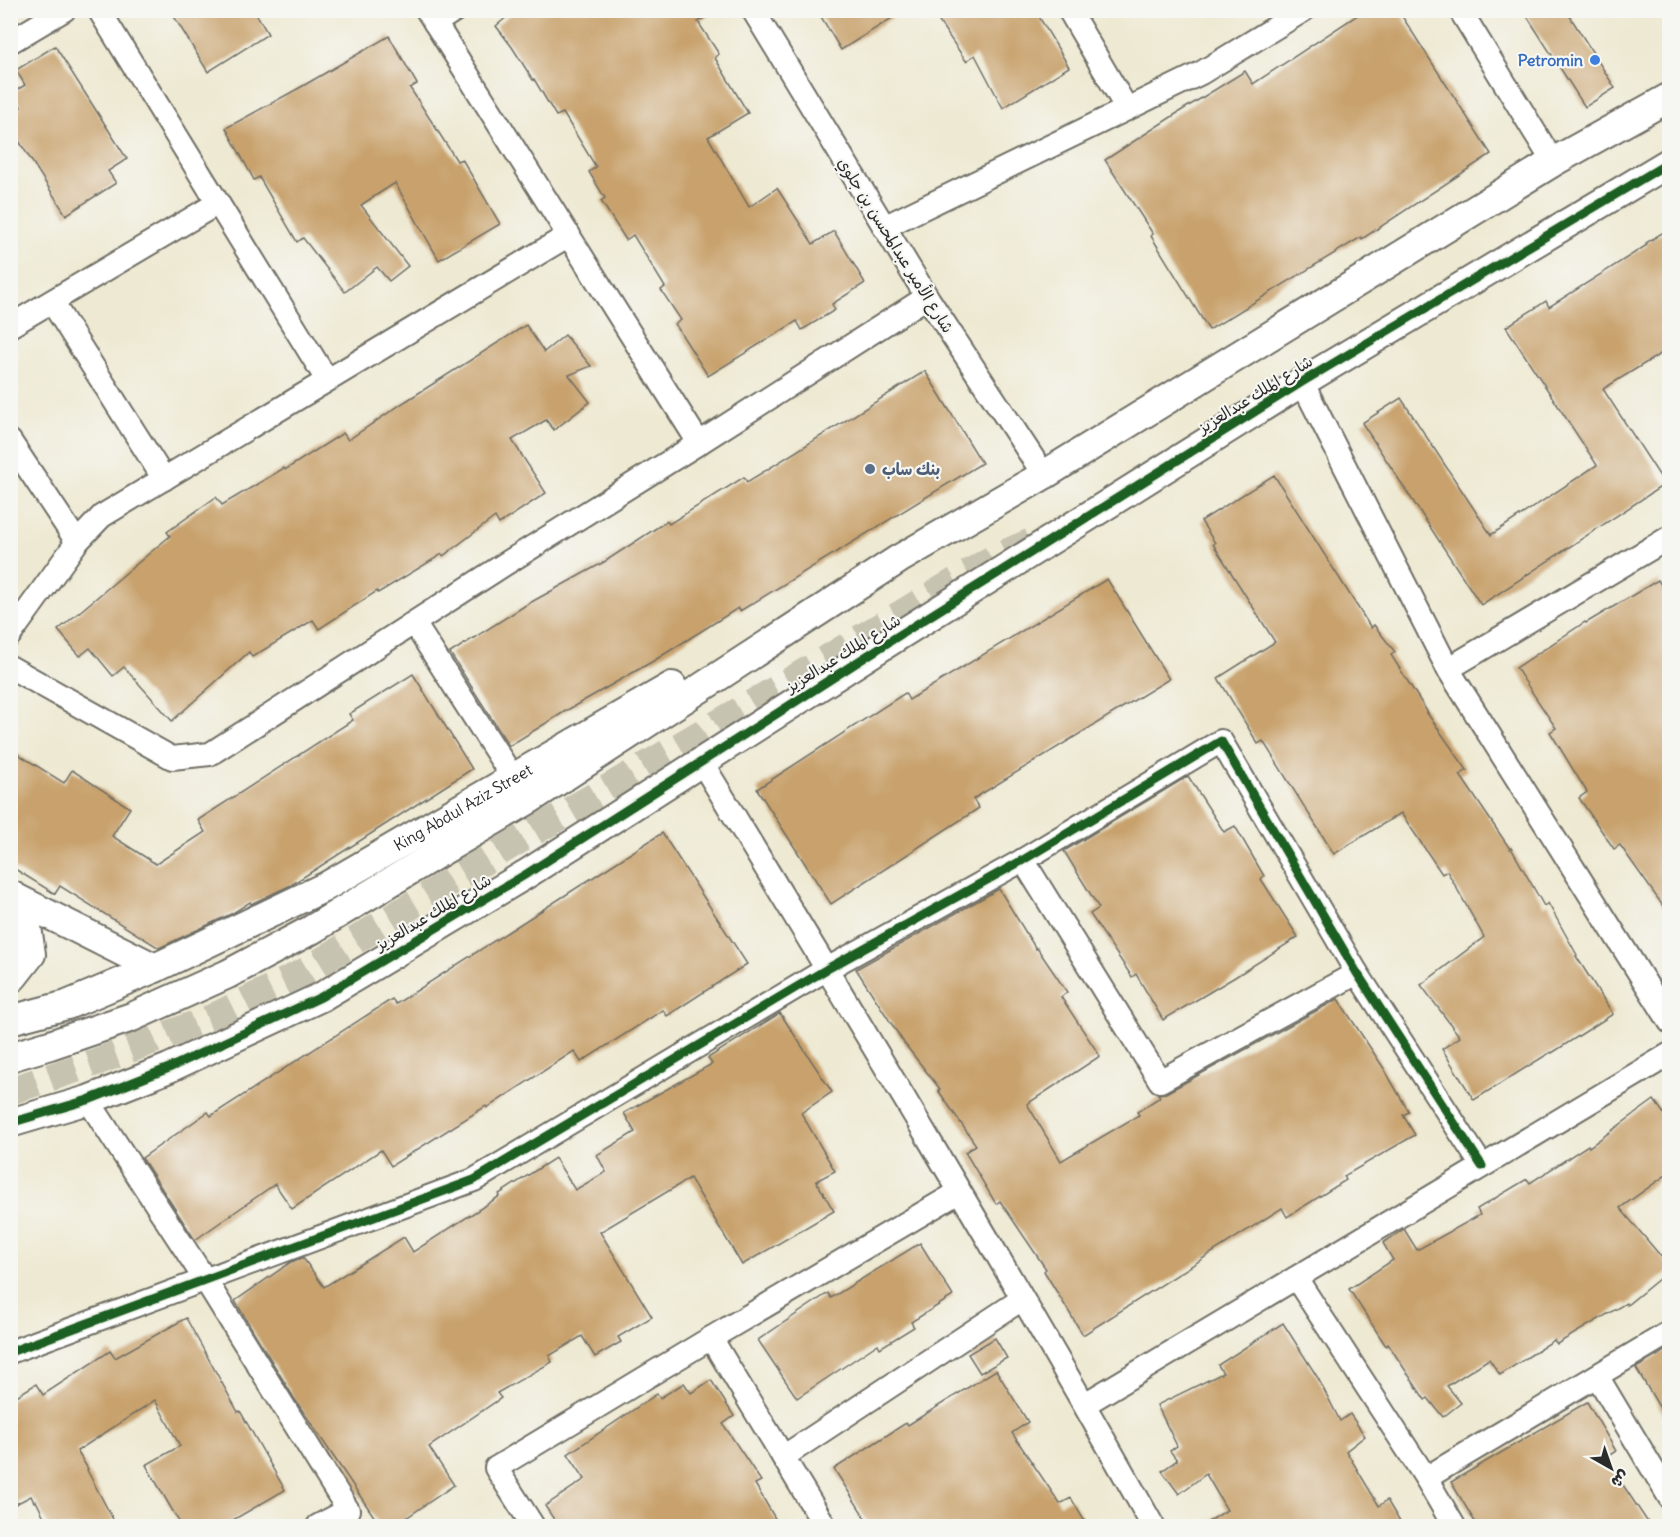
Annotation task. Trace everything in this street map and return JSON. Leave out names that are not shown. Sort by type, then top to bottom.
[{"type":"street","points":[[10,42],[64,10]]},
{"type":"street","points":[[99,10],[327,380]]},
{"type":"street","points":[[455,10],[431,17],[699,443]]},
{"type":"street","name":"شارع الأمير عبدالمحسن بن جلوي","points":[[753,10],[927,297],[1044,476]]},
{"type":"street","points":[[1069,10],[1127,109]]},
{"type":"street","points":[[884,227],[1201,73],[1304,10]]},
{"type":"street","points":[[1460,10],[1553,162]]},
{"type":"street","points":[[10,1057],[132,1017],[228,974],[311,930],[530,799],[899,559],[1044,476],[1553,162],[1670,97]]},
{"type":"street","name":"شارع الملك عبدالعزيز","points":[[10,1123],[88,1100],[169,1068],[321,996],[528,873],[701,761],[1302,382],[1670,162]]},
{"type":"street","points":[[10,326],[218,203]]},
{"type":"street","points":[[10,635],[77,542],[102,516],[569,235]]},
{"type":"street","points":[[10,667],[172,758],[210,754],[927,297]]},
{"type":"street","points":[[52,302],[164,478]]},
{"type":"street","points":[[1302,382],[1448,669],[1670,1022]]},
{"type":"street","points":[[10,441],[77,542]]},
{"type":"street","points":[[1448,669],[1670,537]]},
{"type":"street","name":"King Abdul Aziz Street","points":[[10,1020],[67,1005],[155,968],[325,887],[760,635],[899,559]]},
{"type":"street","points":[[414,623],[513,778]]},
{"type":"street","points":[[10,1352],[474,1180],[827,969],[1023,860],[1221,741],[1357,973],[1482,1167]]},
{"type":"street","points":[[701,761],[959,1192],[1084,1404],[1153,1527]]},
{"type":"street","points":[[1023,860],[1160,1081],[1357,973]]},
{"type":"street","points":[[12,896],[155,968]]},
{"type":"street","points":[[10,977],[14,977],[31,954],[26,920],[12,896]]},
{"type":"street","points":[[1084,1404],[1670,1054]]},
{"type":"street","points":[[88,1100],[206,1281],[348,1510],[318,1527]]},
{"type":"street","points":[[533,1527],[496,1468],[959,1192]]},
{"type":"street","points":[[1296,1278],[1426,1478],[1454,1527]]},
{"type":"street","points":[[783,1457],[1022,1299]]},
{"type":"street","points":[[1426,1478],[1670,1332]]},
{"type":"street","points":[[711,1338],[825,1527]]},
{"type":"street","points":[[1597,1376],[1670,1498]]},
{"type":"building","points":[[170,10],[254,10],[268,34],[208,72]]},
{"type":"building","points":[[515,10],[717,10],[698,22],[719,54],[715,58],[748,113],[708,137],[749,207],[777,188],[813,244],[834,231],[865,283],[832,304],[835,310],[802,330],[797,321],[708,376],[675,324],[681,320],[661,290],[665,287],[633,235],[626,240],[601,201],[605,198],[589,172],[596,167],[563,113],[556,116],[534,79],[496,26]]},
{"type":"building","points":[[817,10],[905,10],[841,50]]},
{"type":"building","points":[[931,10],[1035,10],[1069,67],[1003,108],[975,55],[966,61]]},
{"type":"building","points":[[1365,10],[1398,10],[1491,154],[1362,239],[1361,237],[1209,330],[1151,236],[1153,234],[1105,160],[1245,71],[1253,84]]},
{"type":"building","points":[[1523,10],[1566,10],[1615,88],[1585,107]]},
{"type":"building","points":[[389,36],[417,84],[410,88],[457,161],[462,159],[500,224],[439,260],[395,183],[361,205],[408,266],[389,281],[377,267],[345,292],[303,238],[297,242],[259,177],[254,180],[226,128]]},
{"type":"building","points":[[55,46],[127,159],[108,171],[116,183],[66,215],[10,127],[10,114],[21,107],[12,93],[25,85],[16,70]]},
{"type":"building","points":[[1670,228],[1670,348],[1603,389],[1665,484],[1481,605],[1362,423],[1401,398],[1491,535],[1597,465],[1506,327],[1546,301],[1549,307]]},
{"type":"building","points":[[526,325],[544,352],[565,335],[591,366],[569,375],[590,402],[554,430],[546,420],[512,440],[546,493],[499,524],[495,517],[443,556],[442,554],[378,593],[377,591],[319,629],[313,620],[252,657],[249,652],[172,721],[124,667],[113,676],[90,648],[80,656],[58,630],[170,536],[167,532],[216,497],[222,505],[284,468],[285,470],[343,433],[348,440]]},
{"type":"building","points":[[925,371],[982,463],[740,611],[738,608],[509,746],[450,653],[526,605],[604,562],[667,521],[669,524],[744,477],[747,482]]},
{"type":"building","points":[[1274,475],[1371,628],[1374,625],[1395,652],[1391,655],[1427,713],[1467,770],[1460,775],[1511,848],[1544,906],[1548,903],[1576,956],[1613,1014],[1474,1100],[1442,1049],[1460,1037],[1421,985],[1484,937],[1447,871],[1442,874],[1401,813],[1334,854],[1263,741],[1258,744],[1218,678],[1275,642],[1201,521]]},
{"type":"building","points":[[1107,579],[1169,679],[973,799],[979,808],[831,904],[757,789],[905,693],[909,700]]},
{"type":"building","points":[[1658,580],[1670,600],[1670,916],[1620,845],[1614,849],[1579,798],[1587,792],[1550,732],[1556,728],[1516,668],[1585,622]]},
{"type":"building","points":[[413,674],[472,769],[291,885],[251,904],[250,902],[233,913],[159,948],[60,886],[55,894],[10,866],[10,749],[64,783],[72,770],[130,808],[112,836],[156,864],[205,832],[198,820],[353,720],[349,714]]},
{"type":"building","points":[[1188,776],[1224,832],[1235,826],[1264,876],[1261,879],[1298,937],[1163,1020],[1136,974],[1132,977],[1090,914],[1099,908],[1064,851]]},
{"type":"building","points":[[662,833],[747,964],[667,1016],[663,1010],[581,1062],[574,1051],[487,1108],[486,1106],[391,1166],[381,1150],[292,1209],[275,1184],[195,1240],[142,1158],[208,1112],[211,1116],[392,999],[396,1004]]},
{"type":"building","points":[[999,889],[1036,949],[1067,992],[1061,997],[1100,1056],[1027,1104],[1061,1161],[1139,1115],[1137,1112],[1160,1097],[1158,1094],[1166,1093],[1338,999],[1383,1067],[1409,1112],[1403,1115],[1415,1135],[1344,1176],[1346,1180],[1287,1217],[1282,1208],[1083,1335],[1044,1271],[1046,1269],[1000,1201],[996,1204],[965,1152],[976,1145],[938,1090],[940,1089],[904,1043],[856,969]]},
{"type":"building","points":[[780,1013],[832,1092],[801,1113],[835,1171],[816,1181],[834,1211],[742,1265],[690,1178],[600,1232],[652,1317],[618,1337],[621,1342],[595,1357],[582,1336],[549,1356],[552,1362],[497,1393],[501,1398],[429,1447],[454,1485],[393,1527],[381,1527],[294,1398],[235,1301],[291,1262],[303,1258],[324,1287],[404,1237],[413,1252],[555,1158],[575,1190],[606,1172],[597,1155],[635,1132],[624,1113],[712,1064],[708,1058]]},
{"type":"building","points":[[1654,1100],[1670,1122],[1670,1172],[1620,1208],[1670,1267],[1670,1270],[1627,1305],[1626,1303],[1557,1344],[1554,1340],[1500,1375],[1489,1359],[1447,1386],[1461,1403],[1443,1417],[1428,1398],[1425,1400],[1349,1289],[1393,1260],[1383,1243],[1404,1229],[1417,1250],[1480,1215],[1477,1209],[1527,1179],[1530,1183],[1588,1145],[1589,1147]]},
{"type":"building","points":[[920,1243],[953,1296],[911,1322],[914,1327],[880,1348],[878,1344],[797,1398],[758,1340],[828,1293],[831,1298]]},
{"type":"building","points":[[186,1318],[238,1412],[240,1411],[285,1490],[221,1527],[182,1527],[146,1465],[180,1446],[155,1400],[77,1451],[117,1527],[49,1527],[36,1501],[34,1502],[31,1496],[10,1507],[10,1400],[36,1384],[43,1395],[110,1351],[115,1358]]},
{"type":"building","points":[[1283,1323],[1318,1378],[1340,1421],[1350,1414],[1365,1436],[1346,1451],[1379,1506],[1387,1500],[1403,1527],[1200,1527],[1227,1510],[1206,1474],[1179,1494],[1162,1471],[1177,1460],[1170,1451],[1177,1446],[1157,1405],[1223,1373],[1218,1365]]},
{"type":"building","points":[[995,1338],[1007,1358],[980,1373],[968,1354]]},
{"type":"building","points":[[1670,1348],[1670,1425],[1636,1368]]},
{"type":"building","points":[[996,1370],[1028,1422],[1012,1433],[1060,1504],[1071,1498],[1088,1527],[871,1527],[834,1469]]},
{"type":"building","points":[[711,1380],[734,1416],[723,1424],[761,1481],[755,1484],[780,1527],[559,1527],[545,1506],[585,1479],[568,1454],[657,1394],[660,1398],[684,1383],[691,1393]]},
{"type":"building","points":[[1587,1402],[1616,1451],[1605,1458],[1651,1527],[1478,1527],[1451,1482]]},
{"type":"tunnel","points":[[10,1091],[99,1061],[214,1017],[306,971],[467,871],[994,558],[1034,541]]},
{"type":"cycle path","points":[[10,1123],[88,1100],[169,1068],[321,997],[528,873],[898,636],[1302,382],[1670,162]]},
{"type":"cycle path","points":[[10,1352],[474,1180],[827,969],[1023,860],[1221,741],[1357,973],[1482,1166]]},
{"type":"place","name":"Petromin","points":[[1595,60]]},
{"type":"place","name":"بنك ساب","points":[[870,469]]}]
